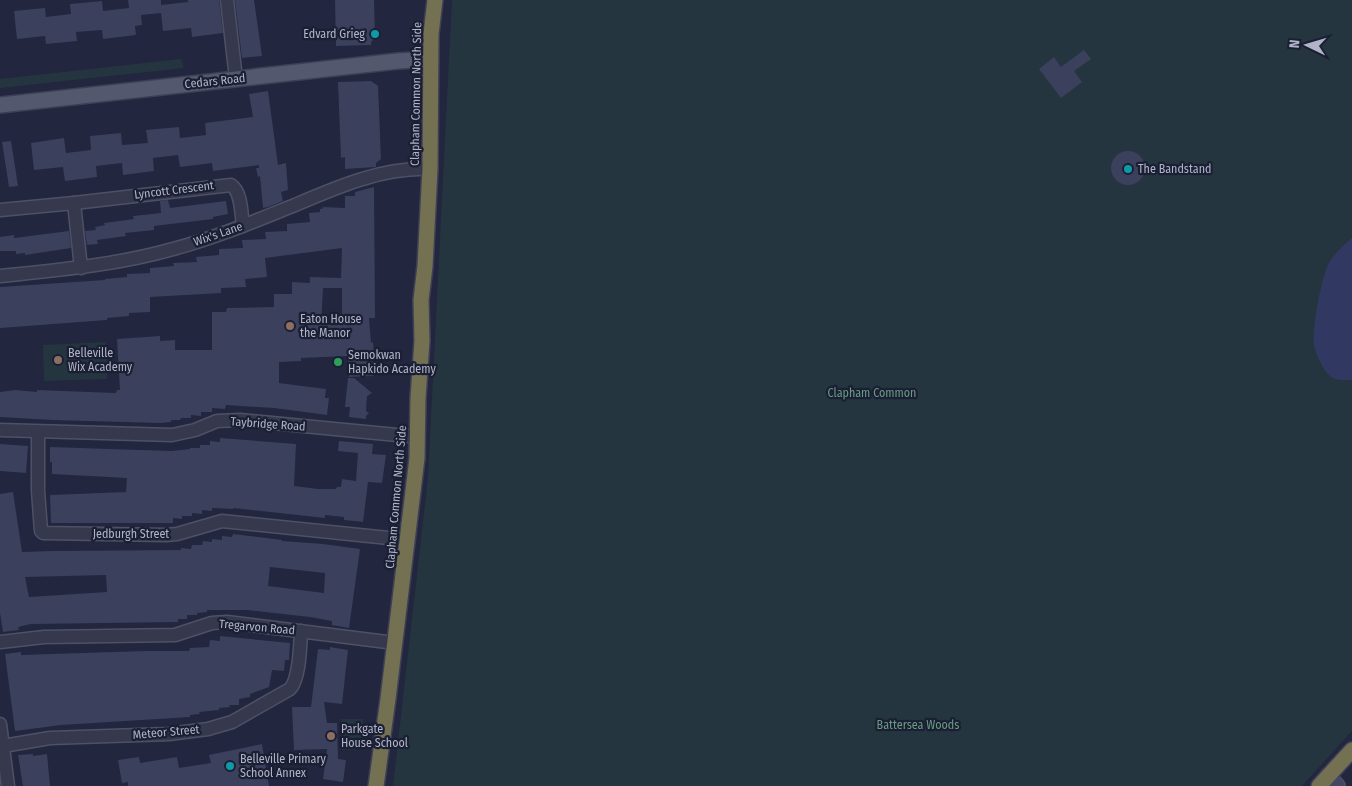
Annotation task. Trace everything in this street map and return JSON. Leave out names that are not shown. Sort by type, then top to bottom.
[{"type":"highway","name":"Clapham Common North Side","points":[[376,786],[408,540],[418,437],[418,398],[422,341],[421,300],[426,266],[430,169],[432,78],[430,60],[435,0]]},
{"type":"highway","points":[[1328,783],[1352,750]]},
{"type":"main road","name":"Cedars Road","points":[[0,105],[398,61],[430,60]]},
{"type":"street","points":[[227,0],[236,79]]},
{"type":"street","name":"Wix's Lane","points":[[0,276],[81,268],[173,250],[243,226],[364,179],[405,169],[430,169]]},
{"type":"street","name":"Lyncott Crescent","points":[[0,210],[231,185],[235,186],[238,192],[243,226]]},
{"type":"street","points":[[74,203],[81,268]]},
{"type":"street","name":"Taybridge Road","points":[[0,430],[172,436],[195,430],[217,421],[240,420],[418,437]]},
{"type":"street","name":"Jedburgh Street","points":[[38,432],[38,491],[41,531],[43,533],[166,535],[177,534],[222,521],[408,540]]},
{"type":"street","name":"Tregarvon Road","points":[[0,642],[44,637],[175,635],[219,622],[395,643]]},
{"type":"street","name":"Meteor Street","points":[[3,746],[50,738],[187,732],[232,722],[290,689],[297,670],[301,631]]},
{"type":"street","points":[[0,724],[8,786]]},
{"type":"green space","name":"Clapham Common","points":[[452,0],[1352,0],[1352,731],[1302,786],[393,786],[428,478]]},
{"type":"green space","points":[[181,59],[184,68],[0,88],[0,79]]},
{"type":"green space","points":[[106,342],[107,379],[44,381],[43,345]]},
{"type":"green space","points":[[341,719],[363,719],[364,749],[342,750]]},
{"type":"water","points":[[1352,238],[1352,380],[1341,380],[1330,376],[1320,362],[1314,346],[1314,328],[1320,291],[1326,270],[1339,249]]},
{"type":"building","points":[[128,0],[161,0],[161,5],[188,2],[188,0],[219,0],[223,33],[192,37],[191,28],[163,31],[161,13],[141,15],[142,25],[135,26],[136,35],[103,39],[102,30],[76,32],[77,41],[46,44],[45,36],[17,39],[14,11],[45,8],[46,17],[71,14],[70,4],[102,1],[103,11],[129,8]]},
{"type":"building","points":[[235,0],[254,0],[262,56],[242,58]]},
{"type":"building","points":[[335,0],[374,0],[375,38],[371,45],[336,46]]},
{"type":"building","points":[[1084,50],[1091,59],[1074,71],[1082,82],[1061,98],[1039,69],[1054,57],[1061,67]]},
{"type":"building","points":[[371,81],[378,86],[381,159],[376,163],[376,167],[345,169],[345,157],[341,158],[338,82]]},
{"type":"building","points":[[268,91],[278,165],[286,163],[288,190],[281,192],[283,201],[268,207],[263,208],[260,176],[258,177],[256,168],[259,168],[259,165],[213,171],[212,163],[180,167],[178,155],[153,158],[154,171],[123,175],[122,163],[96,166],[97,177],[65,181],[63,167],[34,170],[31,143],[64,138],[66,153],[91,150],[90,136],[121,133],[122,145],[148,143],[146,130],[179,127],[180,138],[206,135],[205,123],[253,117],[249,94]]},
{"type":"building","points":[[11,141],[18,186],[9,187],[2,142]]},
{"type":"building","name":"The Bandstand","points":[[1128,151],[1135,152],[1140,156],[1144,161],[1144,175],[1140,180],[1135,184],[1128,185],[1121,184],[1116,180],[1112,175],[1111,168],[1112,161],[1116,156],[1121,152]]},
{"type":"building","points":[[374,187],[375,318],[369,318],[371,343],[373,342],[374,376],[349,377],[348,356],[301,358],[301,361],[279,362],[279,383],[326,389],[325,398],[329,398],[327,415],[274,408],[226,405],[225,409],[212,408],[212,412],[201,412],[201,416],[191,415],[191,418],[181,418],[180,420],[161,423],[0,417],[0,392],[16,390],[37,392],[37,390],[116,393],[117,390],[120,390],[117,339],[160,336],[160,341],[175,340],[175,350],[212,350],[212,312],[226,312],[227,308],[274,307],[274,294],[292,294],[292,282],[310,283],[310,277],[341,278],[342,248],[265,258],[267,277],[245,279],[246,287],[221,288],[221,293],[150,297],[150,312],[129,313],[129,316],[107,318],[107,320],[0,328],[0,287],[105,280],[127,277],[127,274],[150,273],[150,268],[174,266],[173,263],[197,262],[196,257],[219,255],[219,249],[243,248],[242,240],[266,239],[265,232],[287,231],[287,224],[310,222],[309,213],[320,212],[320,209],[323,207],[345,208],[345,196],[355,196],[355,192]],"holes":[[[323,288],[342,288],[342,324],[321,325]]]},
{"type":"building","points":[[168,200],[170,208],[226,201],[228,214],[213,217],[213,219],[154,226],[154,230],[125,233],[126,236],[97,240],[98,244],[87,245],[85,231],[96,230],[95,227],[105,225],[104,223],[134,219],[133,216],[161,213],[160,201]]},
{"type":"building","points":[[69,231],[71,248],[25,255],[25,253],[16,254],[16,251],[0,251],[0,237],[14,235],[14,238]]},
{"type":"building","points":[[348,378],[354,378],[372,393],[367,396],[366,411],[369,413],[366,419],[349,417],[350,407],[345,407]]},
{"type":"building","points":[[220,438],[296,444],[294,486],[318,489],[336,489],[341,487],[342,479],[356,481],[358,453],[338,451],[339,441],[373,444],[372,454],[386,455],[382,483],[368,482],[363,522],[325,515],[325,518],[233,508],[212,508],[212,511],[202,510],[202,514],[192,513],[192,516],[182,516],[182,519],[173,518],[173,523],[51,523],[50,495],[126,492],[127,478],[52,474],[50,447],[172,451],[200,448],[200,445],[210,445],[210,441],[220,442]]},
{"type":"building","points":[[0,444],[28,446],[26,473],[0,471]]},
{"type":"building","points":[[13,492],[22,552],[181,550],[181,548],[191,549],[192,545],[202,545],[203,541],[212,542],[212,539],[222,540],[222,536],[232,537],[233,534],[360,549],[349,628],[332,625],[332,621],[310,617],[247,610],[207,610],[207,612],[197,613],[197,615],[187,615],[187,619],[178,619],[178,622],[31,624],[18,627],[19,630],[3,632],[0,613],[0,494]],"holes":[[[270,567],[325,573],[324,593],[268,586]],[[106,575],[107,592],[29,597],[25,577]]]},
{"type":"building","points":[[220,636],[290,643],[289,660],[285,660],[284,671],[272,670],[269,687],[250,694],[250,697],[239,699],[239,705],[229,705],[230,707],[219,708],[219,710],[199,712],[200,714],[190,715],[190,717],[61,725],[15,731],[5,654],[21,652],[21,655],[189,651],[190,648],[209,647],[210,640],[220,641]]},
{"type":"building","points":[[330,647],[348,650],[342,704],[324,702],[327,723],[337,723],[338,759],[346,760],[343,782],[323,779],[327,749],[294,750],[292,707],[311,707],[318,649],[330,650]]},
{"type":"building","name":"Belleville Primary School Annex","points":[[262,744],[269,786],[128,786],[128,782],[122,783],[118,760],[139,757],[140,763],[177,757],[179,768],[211,763],[209,755]]},
{"type":"building","points":[[33,754],[33,756],[47,754],[50,786],[23,786],[18,755]]},
{"type":"place","name":"Edvard Grieg","points":[[375,34]]},
{"type":"place","name":"The Bandstand","points":[[1128,169]]},
{"type":"place","name":"Eaton House the Manor","points":[[290,326]]},
{"type":"place","name":"Belleville Wix Academy","points":[[58,360]]},
{"type":"place","name":"Semokwan Hapkido Academy","points":[[338,362]]},
{"type":"place","name":"Parkgate House School","points":[[331,736]]},
{"type":"place","name":"Belleville Primary School Annex","points":[[230,766]]},
{"type":"park label","name":"Battersea Woods","points":[[918,725]]}]
